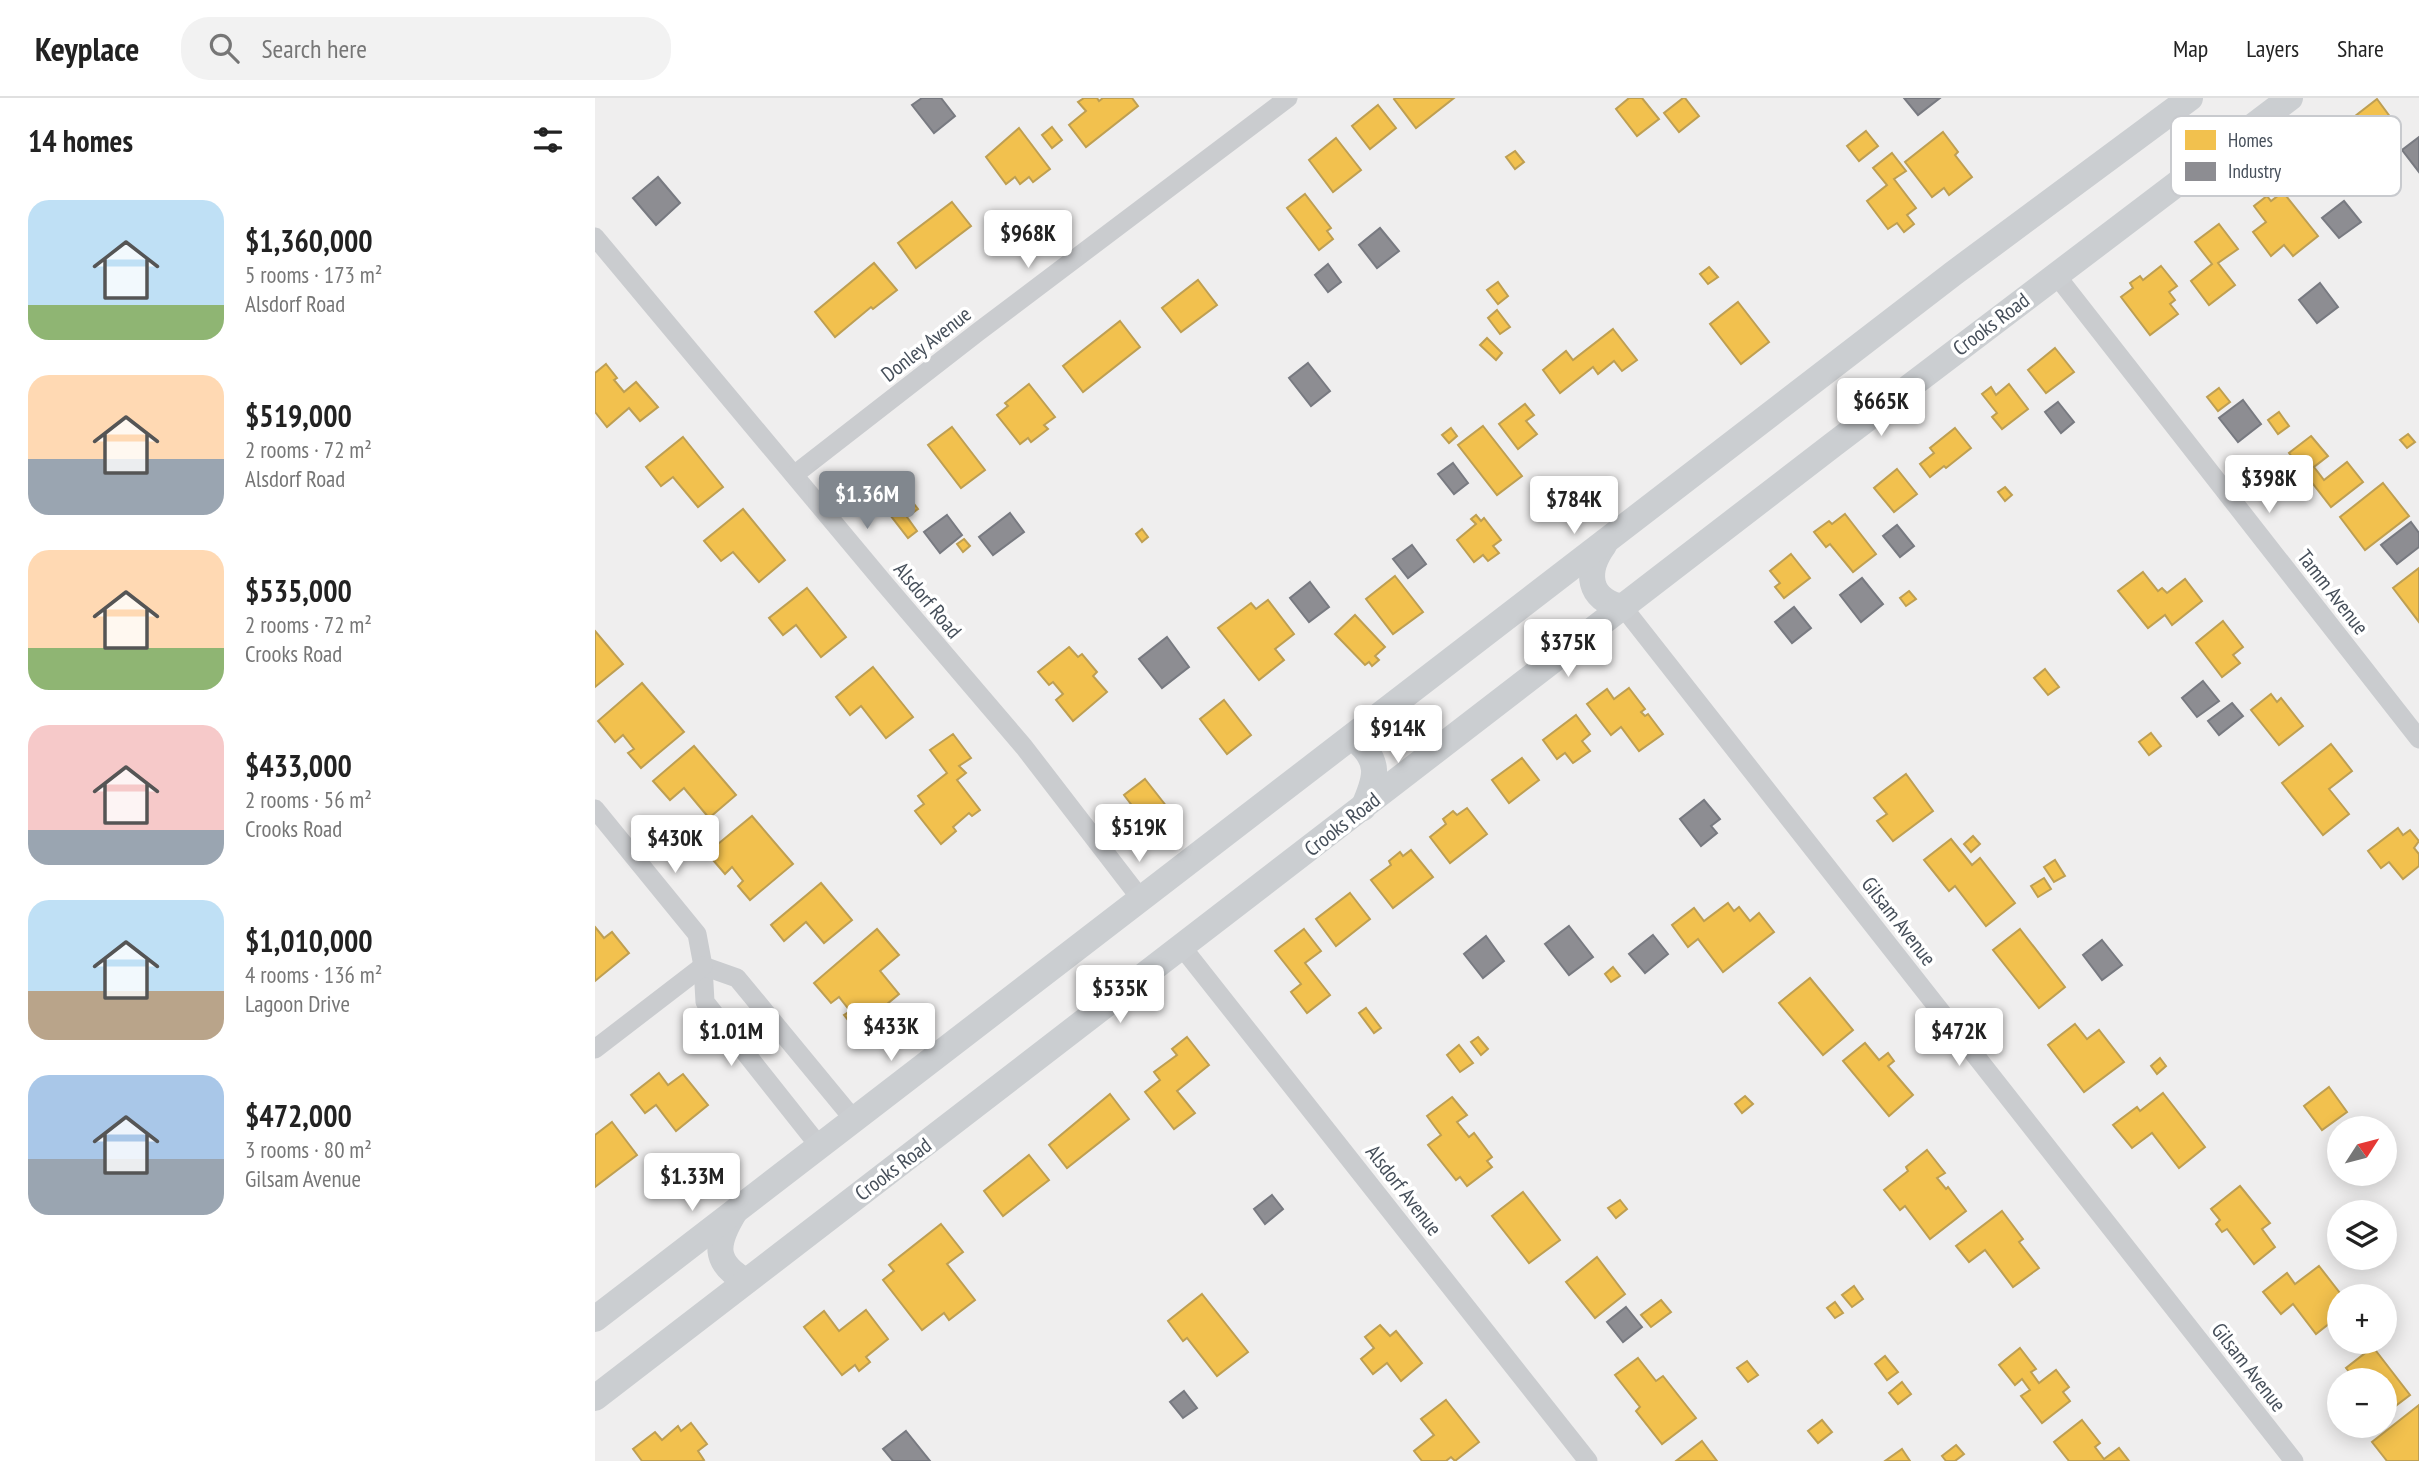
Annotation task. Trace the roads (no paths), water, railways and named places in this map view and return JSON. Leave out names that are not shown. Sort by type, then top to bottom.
[{"type":"main road","points":[[595,1319],[1954,272],[2190,98]]},
{"type":"main road","name":"Crooks Road","points":[[2266,116],[2290,98]]},
{"type":"main road","name":"Crooks Road","points":[[595,1398],[2171,188]]},
{"type":"main road","points":[[1607,541],[1596,555],[1591,578],[1602,599],[1623,607]]},
{"type":"main road","points":[[1352,737],[1369,754],[1375,767],[1374,783],[1362,809]]},
{"type":"main road","points":[[737,1209],[721,1235],[720,1251],[724,1264],[733,1274],[746,1281]]},
{"type":"street","name":"Donley Avenue","points":[[794,475],[1288,98]]},
{"type":"street","name":"Alsdorf Road","points":[[595,237],[1024,747],[1141,899]]},
{"type":"street","name":"Tamm Avenue","points":[[2056,275],[2419,739]]},
{"type":"street","name":"Gilsam Avenue","points":[[1623,607],[2294,1461]]},
{"type":"street","points":[[595,809],[697,934],[703,966],[705,1002],[820,1147]]},
{"type":"street","name":"Alsdorf Avenue","points":[[1182,947],[1588,1461]]},
{"type":"street","points":[[595,1049],[703,966]]},
{"type":"street","points":[[703,966],[737,978],[855,1121]]}]
